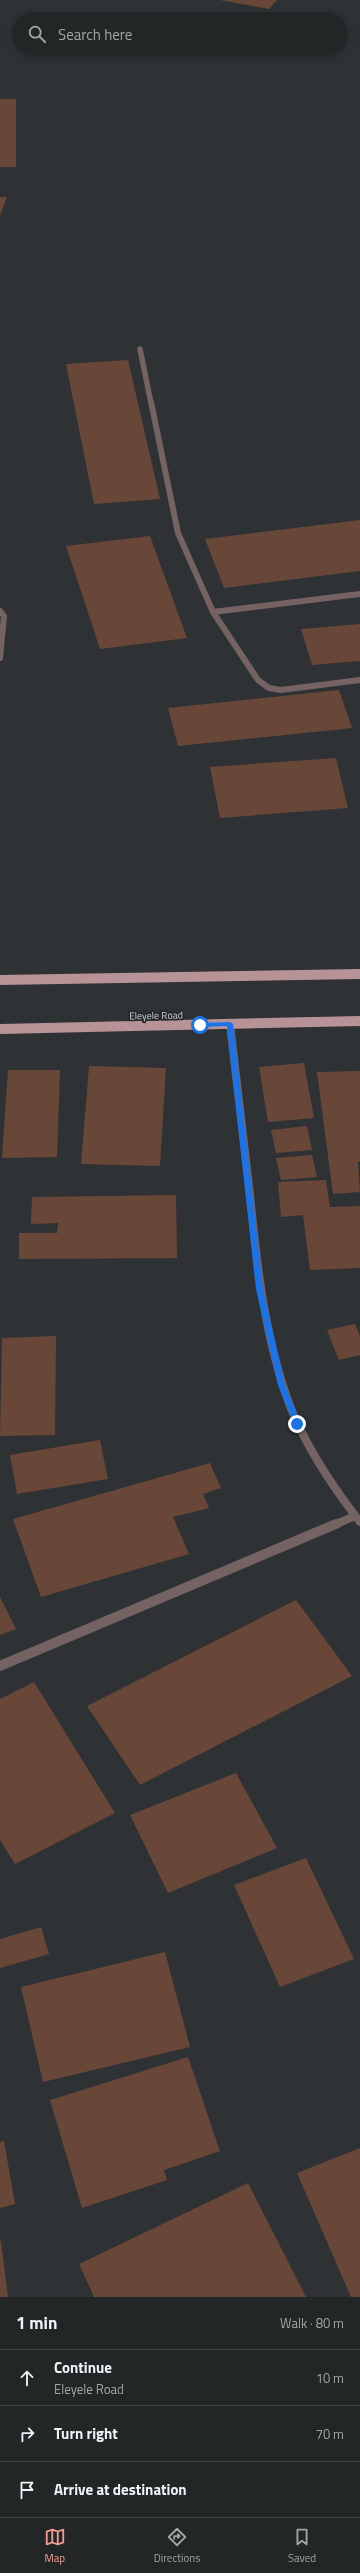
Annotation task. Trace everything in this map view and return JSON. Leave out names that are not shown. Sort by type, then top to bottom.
[{"type":"main road","points":[[0,980],[360,974]]},
{"type":"main road","name":"Eleyele Road","points":[[0,1029],[360,1021]]},
{"type":"street","points":[[140,350],[178,533],[214,612],[258,680],[269,688],[281,690],[360,680]]},
{"type":"street","points":[[214,612],[360,594]]},
{"type":"street","points":[[0,611],[4,616],[0,658]]},
{"type":"street","points":[[0,1666],[358,1519],[303,1437],[281,1385],[260,1289],[230,1024]]},
{"type":"building","points":[[220,0],[277,0],[269,9]]},
{"type":"building","points":[[0,99],[16,99],[16,167],[0,167]]},
{"type":"building","points":[[0,197],[7,197],[0,216]]},
{"type":"building","points":[[128,360],[160,499],[94,504],[66,364]]},
{"type":"building","points":[[360,520],[360,571],[224,588],[205,539]]},
{"type":"building","points":[[150,536],[187,638],[100,649],[66,546]]},
{"type":"building","points":[[360,624],[360,661],[312,665],[301,629]]},
{"type":"building","points":[[339,690],[352,728],[178,746],[168,708]]},
{"type":"building","points":[[336,758],[348,808],[220,818],[210,767]]},
{"type":"building","points":[[304,1063],[314,1118],[268,1122],[259,1067]]},
{"type":"building","points":[[89,1066],[166,1068],[160,1166],[81,1164]]},
{"type":"building","points":[[8,1070],[60,1070],[57,1157],[2,1158]]},
{"type":"building","points":[[360,1071],[360,1161],[358,1162],[360,1192],[333,1194],[317,1072]]},
{"type":"building","points":[[307,1126],[312,1150],[276,1153],[271,1130]]},
{"type":"building","points":[[312,1155],[317,1177],[281,1180],[276,1158]]},
{"type":"building","points":[[326,1180],[330,1207],[360,1206],[360,1268],[310,1270],[303,1215],[281,1217],[278,1182]]},
{"type":"building","points":[[176,1195],[177,1258],[19,1259],[19,1233],[57,1233],[58,1223],[31,1224],[32,1197]]},
{"type":"building","points":[[355,1324],[360,1336],[360,1355],[339,1360],[327,1330]]},
{"type":"building","points":[[56,1336],[55,1435],[0,1436],[2,1338]]},
{"type":"building","points":[[100,1440],[108,1479],[17,1494],[10,1455]]},
{"type":"building","points":[[210,1463],[221,1488],[203,1494],[209,1508],[173,1517],[189,1554],[41,1597],[13,1519]]},
{"type":"building","points":[[0,1597],[16,1629],[0,1635]]},
{"type":"building","points":[[296,1600],[352,1676],[140,1785],[87,1706]]},
{"type":"building","points":[[34,1682],[115,1813],[15,1864],[0,1840],[0,1699]]},
{"type":"building","points":[[236,1773],[277,1848],[168,1893],[130,1815]]},
{"type":"building","points":[[306,1858],[354,1959],[280,1987],[234,1885]]},
{"type":"building","points":[[41,1927],[49,1954],[0,1968],[0,1939]]},
{"type":"building","points":[[165,1952],[190,2047],[43,2082],[21,1987]]},
{"type":"building","points":[[188,2057],[220,2151],[164,2170],[167,2180],[82,2208],[50,2100]]},
{"type":"building","points":[[4,2141],[15,2204],[0,2208],[0,2142]]},
{"type":"building","points":[[360,2148],[360,2297],[351,2297],[297,2173]]},
{"type":"building","points":[[248,2183],[306,2297],[94,2297],[79,2264]]},
{"type":"building","points":[[1,2241],[8,2297],[0,2297]]},
{"type":"route","points":[[200,1025],[230,1024],[260,1289],[281,1385],[297,1424]]}]
